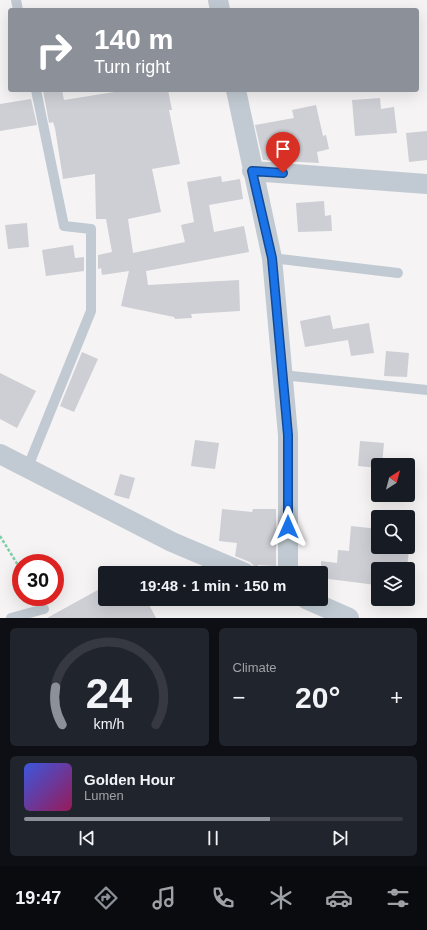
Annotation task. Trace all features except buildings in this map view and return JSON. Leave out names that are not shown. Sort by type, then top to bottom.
[{"type":"street","points":[[236,92],[252,171],[272,258],[288,435],[288,566]]},
{"type":"street","points":[[252,171],[427,184]]},
{"type":"street","points":[[0,454],[172,542],[229,566]]},
{"type":"street","points":[[322,606],[349,618]]},
{"type":"lane","points":[[27,469],[91,311],[90,229],[64,226],[36,92]]},
{"type":"lane","points":[[272,258],[398,273]]},
{"type":"lane","points":[[282,375],[427,390]]},
{"type":"lane","points":[[12,618],[44,609]]},
{"type":"path","points":[[0,536],[12,555]]},
{"type":"route","points":[[283,173],[252,171],[272,258],[288,435],[288,527]]}]
